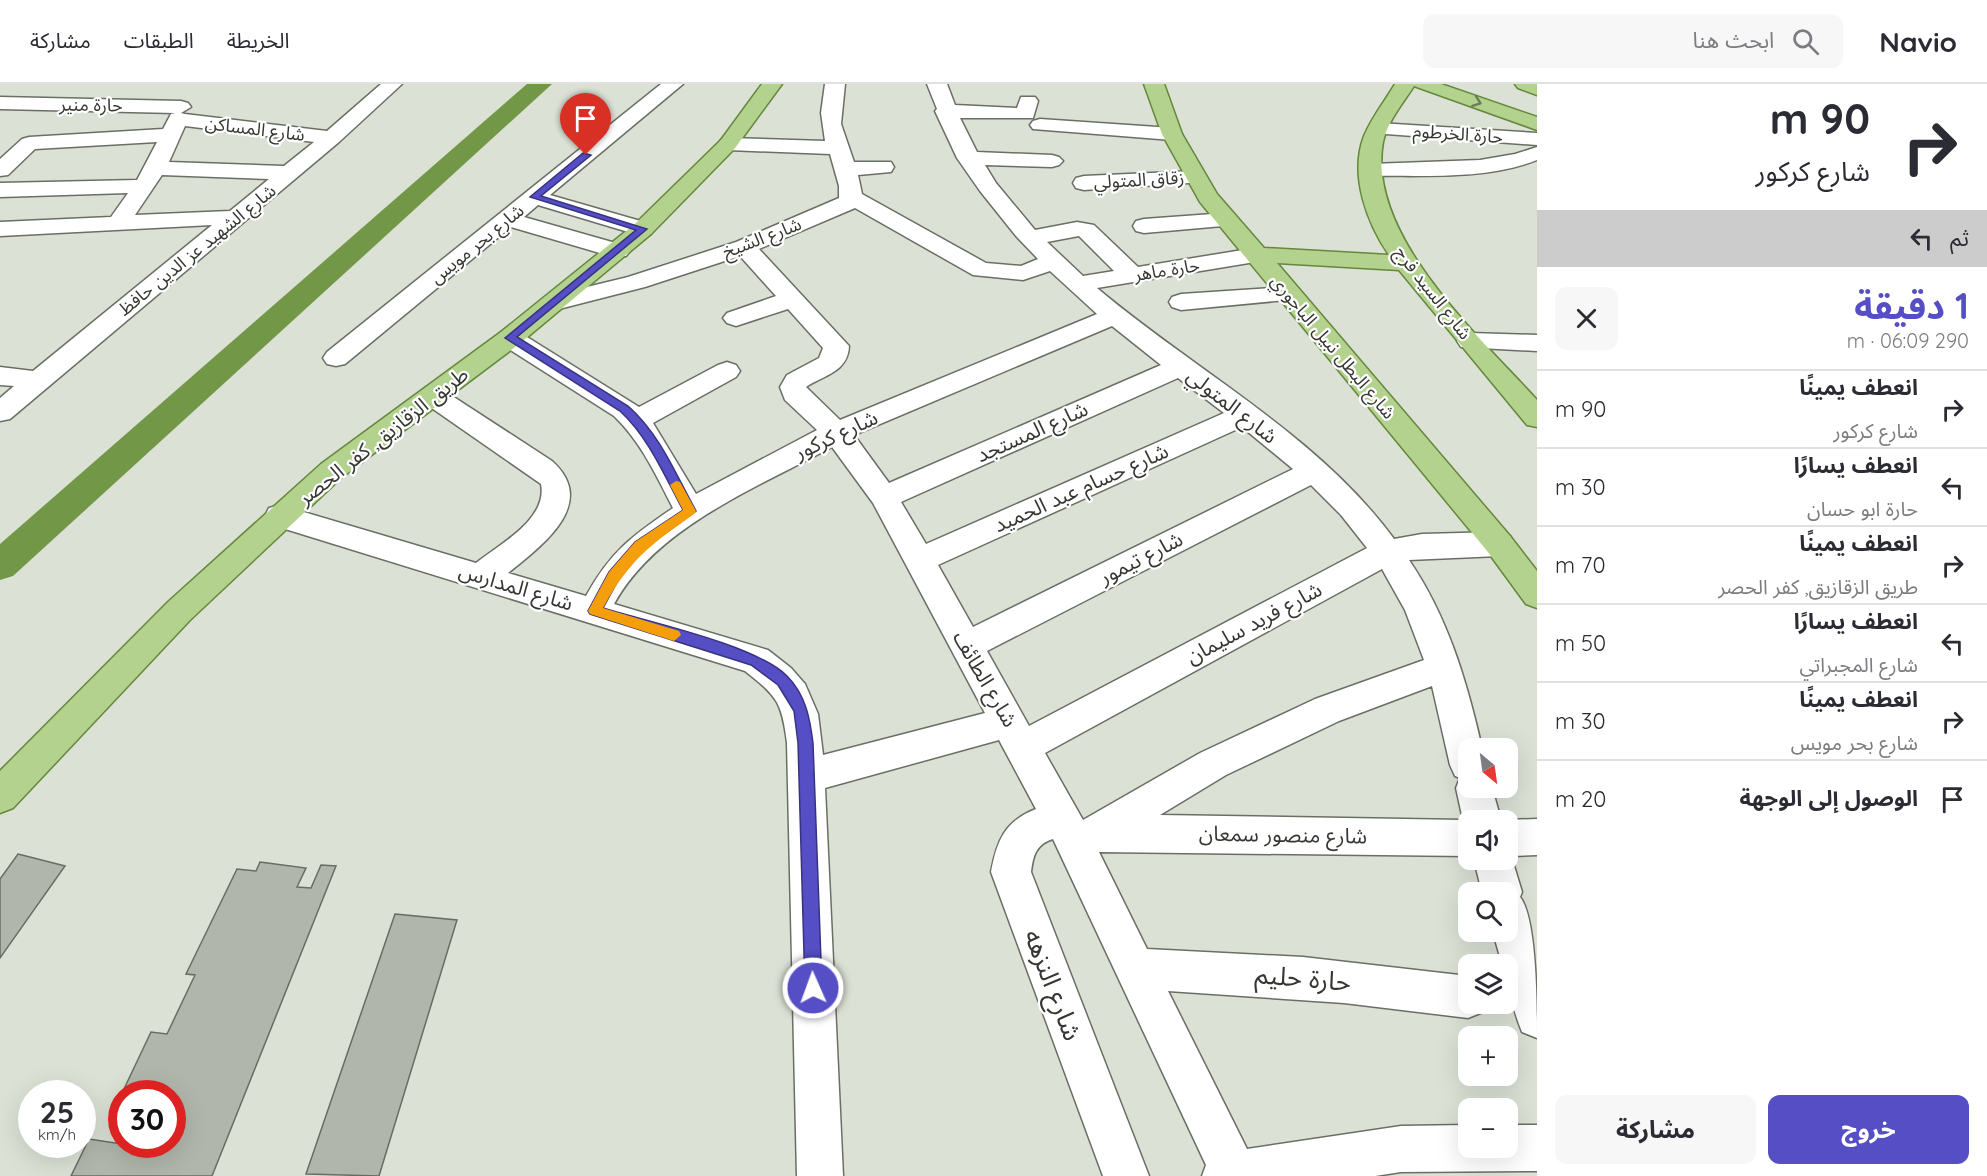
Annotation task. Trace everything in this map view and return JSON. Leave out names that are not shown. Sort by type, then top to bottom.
[{"type":"main road","name":"طريق الزقازيق, كفر الحصر","points":[[0,796],[179,611],[331,471],[510,338],[643,229],[728,144],[772,84]]},
{"type":"main road","name":"شارع البطل نبيل الباجوري","points":[[1154,84],[1172,134],[1195,177],[1226,220],[1499,544],[1537,595]]},
{"type":"main road","name":"شارع السيد فرج","points":[[1405,84],[1374,138],[1371,170],[1378,207],[1405,263],[1537,418]]},
{"type":"main road","points":[[1422,84],[1537,124]]},
{"type":"main road","points":[[1525,84],[1537,89]]},
{"type":"main road","points":[[1255,255],[1405,263]]},
{"type":"street","points":[[118,223],[151,177],[177,120],[184,84]]},
{"type":"street","name":"شارع الشهيد عز الدين حافظ","points":[[0,412],[332,138],[392,84]]},
{"type":"street","name":"شارع بحر مويس","points":[[336,358],[673,84]]},
{"type":"street","points":[[835,84],[830,115],[852,197],[981,270],[1002,274],[1023,273],[1053,262]]},
{"type":"street","name":"شارع المتولي","points":[[937,84],[988,188],[1053,262],[1116,315],[1316,470],[1359,516],[1387,552],[1420,607],[1444,667],[1461,738]]},
{"type":"street","points":[[961,134],[1026,114],[1028,101]]},
{"type":"street","name":"حارة منير","points":[[0,104],[62,105],[177,120]]},
{"type":"street","points":[[0,170],[23,139],[62,105]]},
{"type":"street","name":"شارع المساكن","points":[[177,120],[332,138]]},
{"type":"street","points":[[23,139],[177,120]]},
{"type":"street","points":[[1040,125],[1172,134]]},
{"type":"street","name":"حارة الخرطوم","points":[[1379,129],[1537,139]]},
{"type":"street","points":[[961,134],[1052,161]]},
{"type":"street","points":[[728,144],[883,167]]},
{"type":"street","points":[[1371,170],[1501,164],[1521,160],[1537,153]]},
{"type":"street","points":[[0,190],[151,177],[290,173]]},
{"type":"street","name":"زقاق المتولي","points":[[1084,183],[1195,177]]},
{"type":"street","points":[[534,197],[643,229]]},
{"type":"street","name":"شارع الشيخ","points":[[555,302],[636,282],[744,247],[843,207],[850,202],[852,197]]},
{"type":"street","points":[[0,229],[237,217]]},
{"type":"street","points":[[508,219],[618,251]]},
{"type":"street","points":[[1144,226],[1226,220]]},
{"type":"street","points":[[1030,238],[1077,229],[1086,230],[1132,275]]},
{"type":"street","name":"شارع الطائف","points":[[744,247],[836,346],[837,355],[832,363],[796,381],[793,387],[795,394],[836,432],[884,497],[1016,734],[1079,832],[1136,969],[1230,1175]]},
{"type":"street","name":"حارة ماهر","points":[[1079,284],[1255,255]]},
{"type":"street","points":[[1181,302],[1288,294]]},
{"type":"street","points":[[736,318],[793,299]]},
{"type":"street","name":"شارع كركور","points":[[594,611],[614,575],[640,546],[690,511],[836,432],[1116,315]]},
{"type":"street","points":[[510,338],[624,409],[637,420],[648,434],[690,511]]},
{"type":"street","points":[[1470,341],[1537,342]]},
{"type":"street","name":"شارع المستجد","points":[[884,497],[1181,366]]},
{"type":"street","points":[[637,420],[727,370]]},
{"type":"street","points":[[0,376],[39,380]]},
{"type":"street","points":[[433,396],[542,468],[555,482],[558,500],[550,518],[482,576]]},
{"type":"street","name":"شارع حسام عبد الحميد","points":[[918,561],[1244,415]]},
{"type":"street","name":"شارع تيمور","points":[[966,646],[1316,470]]},
{"type":"street","name":"شارع المدارس","points":[[280,516],[756,660],[783,681],[801,710],[807,776],[820,1176]]},
{"type":"street","name":"شارع فريد سليمان","points":[[1016,734],[1387,552],[1422,546],[1499,544]]},
{"type":"street","points":[[1079,832],[1213,764],[1327,710],[1444,667]]},
{"type":"street","points":[[807,776],[1016,734]]},
{"type":"street","name":"شارع النزهه","points":[[1079,832],[1042,823],[1024,833],[1013,851],[1011,872],[1126,1176]]},
{"type":"street","name":"شارع منصور سمعان","points":[[1079,832],[1458,838]]},
{"type":"street","points":[[1518,838],[1537,837]]},
{"type":"street","points":[[1519,926],[1526,1009]]},
{"type":"street","name":"حارة حليم","points":[[1136,969],[1276,975],[1396,986],[1458,995]]},
{"type":"street","points":[[1230,1175],[1401,1149],[1537,1148]]},
{"type":"building","points":[[18,854],[65,866],[0,958],[0,879]]},
{"type":"building","points":[[260,862],[306,868],[297,887],[311,888],[321,865],[336,866],[212,1176],[71,1176],[80,1158],[96,1158],[96,1140],[108,1142],[108,1158],[186,1158],[186,1080],[128,1080],[151,1032],[167,1034],[195,975],[186,974],[237,869],[256,871]]},
{"type":"building","points":[[395,914],[457,920],[379,1176],[306,1174]]},
{"type":"waterway","points":[[0,566],[541,84]]},
{"type":"slow traffic","points":[[674,635],[594,611],[614,575],[640,546],[671,522],[690,511],[676,485]]},
{"type":"route","points":[[586,155],[534,197],[643,229],[510,338],[624,409],[637,420],[648,434],[690,511],[671,522],[640,546],[614,575],[594,611],[756,660],[783,681],[801,710],[805,743],[813,988]]}]
